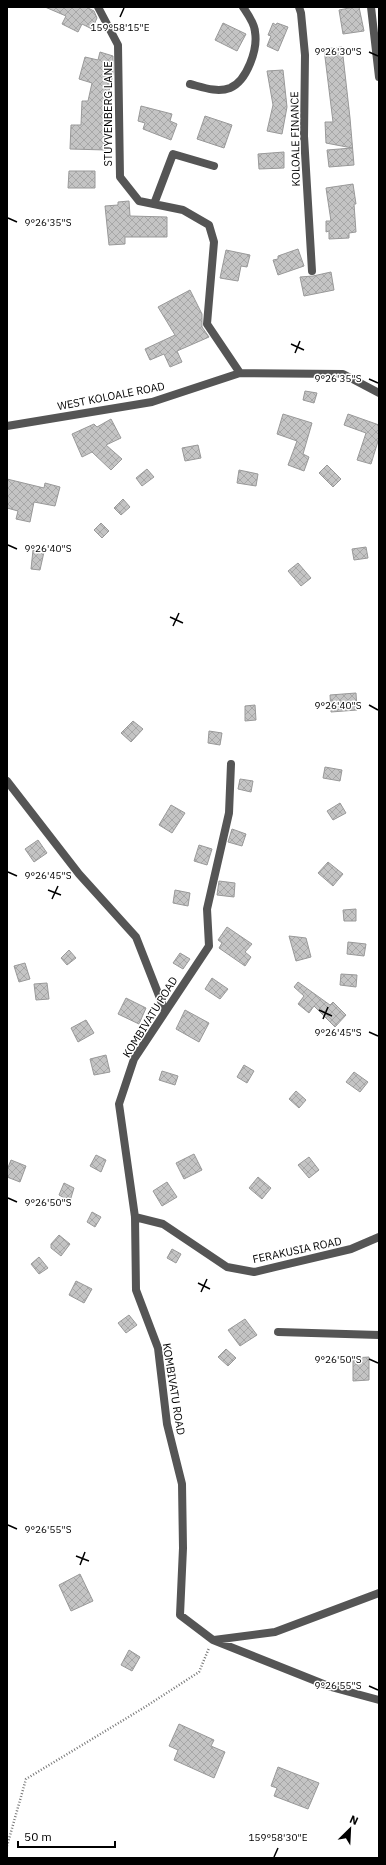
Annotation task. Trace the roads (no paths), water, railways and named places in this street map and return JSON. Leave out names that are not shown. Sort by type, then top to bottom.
[{"type":"street","name":"STUYVENBERG LANE","points":[[98,7],[118,45],[120,177],[139,201],[183,210],[209,225],[214,242],[207,324],[240,373]]},
{"type":"street","points":[[190,84],[214,90],[229,89],[245,76],[251,60],[256,31],[243,7]]},
{"type":"street","name":"KOLOALE FINANCE","points":[[299,7],[301,12],[305,54],[304,136],[312,271]]},
{"type":"street","points":[[371,7],[379,77]]},
{"type":"street","points":[[154,204],[173,154],[214,166]]},
{"type":"street","name":"WEST KOLOALE ROAD","points":[[7,426],[152,402],[240,373],[343,374],[379,393]]},
{"type":"street","name":"KOMBIVATU ROAD","points":[[231,764],[229,812],[207,910],[209,946],[134,1059],[119,1104],[135,1217],[136,1290],[158,1348],[167,1424],[182,1484],[183,1548],[180,1615],[213,1640],[331,1686],[379,1700]]},
{"type":"street","points":[[7,781],[79,874],[136,937],[166,1011]]},
{"type":"street","name":"FERAKUSIA ROAD","points":[[135,1217],[163,1224],[227,1267],[254,1272],[351,1249],[379,1237]]},
{"type":"street","points":[[278,1332],[379,1336]]},
{"type":"street","points":[[213,1640],[275,1632],[379,1593]]}]
